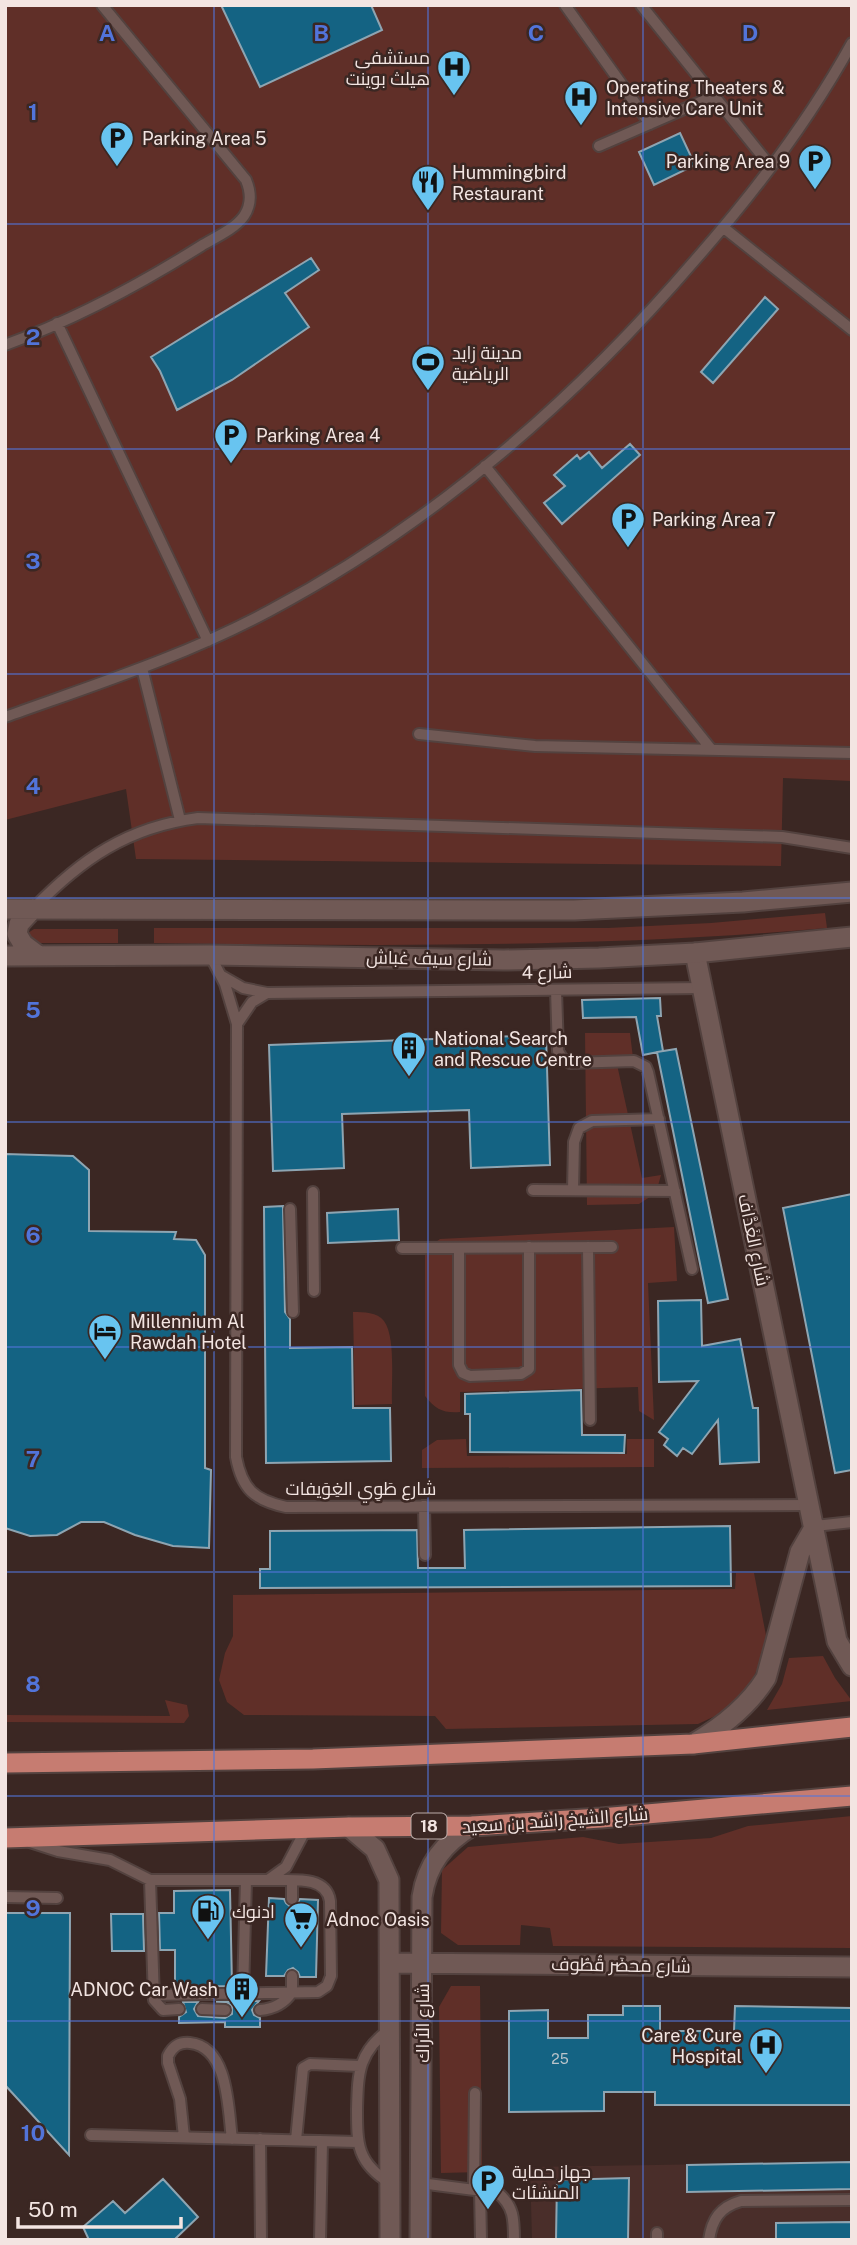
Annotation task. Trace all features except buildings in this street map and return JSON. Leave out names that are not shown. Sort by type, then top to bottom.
[{"type":"main road","points":[[5,1763],[313,1759],[693,1744],[852,1727]]},
{"type":"main road","name":"شارع الشيخ راشد بن سعيد","points":[[13,1838],[349,1827],[472,1826],[615,1817],[852,1796]]},
{"type":"street","points":[[5,909],[574,910],[721,903],[852,892]]},
{"type":"street","points":[[33,909],[19,924],[17,934],[23,944],[39,956]]},
{"type":"street","name":"شارع سيف غباش","points":[[5,956],[210,955],[504,960],[695,953],[852,937]]},
{"type":"street","name":"شارع الغَدَّاف","points":[[695,953],[811,1505],[837,1642],[852,1666]]},
{"type":"street","points":[[693,1744],[731,1718],[757,1693],[766,1678],[800,1552],[815,1526]]},
{"type":"street","name":"شارع الأراك","points":[[420,2240],[422,1898],[428,1872],[442,1850],[450,1840],[472,1826]]},
{"type":"street","name":"شارع الأراك","points":[[349,1827],[374,1849],[388,1880],[390,2240]]},
{"type":"street","name":"شارع مَحضَر قُطُوف","points":[[390,1964],[852,1967]]},
{"type":"street","points":[[390,2183],[420,2183]]},
{"type":"lane","points":[[5,345],[57,323],[147,278],[238,222],[249,206],[251,196],[246,180],[102,5]]},
{"type":"lane","points":[[565,5],[650,124]]},
{"type":"lane","points":[[641,5],[771,167]]},
{"type":"lane","points":[[5,717],[142,668],[208,641],[313,587],[434,508],[536,423],[664,296],[724,228],[771,167],[819,98],[852,43]]},
{"type":"lane","points":[[599,146],[714,96]]},
{"type":"lane","points":[[724,228],[852,330]]},
{"type":"lane","points":[[57,323],[208,641]]},
{"type":"lane","points":[[485,466],[711,749]]},
{"type":"lane","points":[[142,668],[180,820]]},
{"type":"lane","points":[[419,734],[536,746],[852,753]]},
{"type":"lane","points":[[33,909],[82,863],[105,848],[148,828],[180,820],[215,817],[782,837],[852,848]]},
{"type":"lane","name":"شارع طَوِي الغِوَيفات","points":[[210,955],[221,975],[237,1024],[236,1457],[239,1475],[251,1492],[267,1503],[286,1507],[811,1505]]},
{"type":"lane","name":"شارع 4","points":[[221,975],[243,988],[267,993],[702,988]]},
{"type":"lane","points":[[556,990],[558,1051],[562,1058],[570,1063],[634,1061],[646,1067],[692,1269]]},
{"type":"lane","points":[[237,1024],[252,1002],[267,993]]},
{"type":"lane","points":[[573,1190],[573,1142],[579,1128],[592,1121],[659,1119]]},
{"type":"lane","points":[[533,1190],[675,1191]]},
{"type":"lane","points":[[313,1192],[314,1291]]},
{"type":"lane","points":[[290,1209],[293,1312]]},
{"type":"lane","points":[[459,1248],[459,1365],[463,1373],[470,1376],[521,1374],[529,1369],[529,1247]]},
{"type":"lane","points":[[588,1247],[590,1420]]},
{"type":"lane","points":[[402,1248],[612,1247]]},
{"type":"lane","points":[[424,1506],[425,1555]]},
{"type":"lane","points":[[815,1526],[852,1522]]},
{"type":"lane","points":[[268,1880],[286,1867],[306,1829]]},
{"type":"lane","points":[[13,1838],[58,1851],[110,1860],[150,1880],[317,1882],[329,1895],[331,1976],[327,1986],[318,1992],[153,1995]]},
{"type":"lane","points":[[150,1880],[153,2000],[163,2010],[179,2009]]},
{"type":"lane","points":[[243,1993],[246,1880]]},
{"type":"lane","points":[[292,1881],[292,1899]]},
{"type":"lane","points":[[5,1896],[57,1898]]},
{"type":"lane","points":[[260,2010],[275,2008],[287,1999],[292,1992],[292,1976]]},
{"type":"lane","points":[[202,2009],[225,2010]]},
{"type":"lane","points":[[390,2029],[372,2044],[360,2066],[357,2142],[372,2170],[390,2183]]},
{"type":"lane","points":[[184,2137],[180,2099],[168,2056],[177,2044],[185,2043],[197,2044],[213,2056],[218,2064],[225,2081],[232,2139]]},
{"type":"lane","points":[[296,2140],[300,2071],[310,2064],[360,2066]]},
{"type":"lane","points":[[475,2092],[481,2240]]},
{"type":"lane","points":[[91,2135],[357,2142]]},
{"type":"lane","points":[[260,2139],[261,2240]]},
{"type":"lane","points":[[320,2240],[322,2142]]},
{"type":"lane","points":[[420,2183],[439,2188],[498,2193],[510,2206],[513,2214],[514,2240]]},
{"type":"lane","points":[[709,2240],[713,2221],[732,2203],[852,2200]]},
{"type":"shaded area","name":"مدينة زايد الرياضية","points":[[5,5],[852,5],[852,781],[783,778],[781,866],[136,859],[126,789],[5,820]]},
{"type":"shaded area","points":[[825,913],[827,928],[659,939],[406,945],[154,943],[154,928],[608,928],[711,923]]},
{"type":"shaded area","points":[[34,929],[118,929],[118,943],[31,943],[28,933]]},
{"type":"shaded area","points":[[585,1033],[630,1033],[633,1058],[616,1060],[642,1178],[661,1175],[656,1193],[639,1204],[587,1205]]},
{"type":"shaded area","points":[[674,1227],[677,1281],[648,1283],[654,1420],[639,1411],[638,1387],[460,1392],[460,1412],[440,1410],[425,1396],[425,1255],[440,1239]]},
{"type":"shaded area","points":[[353,1312],[374,1314],[384,1321],[388,1328],[392,1349],[392,1404],[355,1405]]},
{"type":"shaded area","points":[[466,1439],[467,1456],[627,1454],[627,1439],[654,1439],[654,1467],[422,1468],[422,1450],[437,1440]]},
{"type":"shaded area","points":[[736,1573],[754,1573],[768,1646],[748,1689],[726,1711],[698,1724],[446,1729],[435,1716],[244,1715],[227,1702],[219,1680],[225,1653],[233,1636],[233,1595],[735,1589]]},
{"type":"shaded area","points":[[823,1656],[852,1701],[767,1710],[782,1684],[789,1658]]},
{"type":"shaded area","points":[[165,1700],[187,1705],[189,1716],[184,1723],[5,1722],[5,1715],[170,1716]]},
{"type":"shaded area","points":[[852,1816],[852,1948],[553,1946],[550,1928],[521,1925],[520,1945],[458,1945],[441,1933],[442,1870],[468,1847],[583,1837],[619,1844],[711,1838],[748,1826]]},
{"type":"shaded area","points":[[451,1986],[480,1986],[482,2172],[441,2173],[439,2007]]},
{"type":"shaded area","points":[[852,2162],[852,2240],[532,2240],[530,2167]]},
{"type":"place","name":"مستشفى هيلث بوينت","points":[[454,97]]},
{"type":"place","name":"Operating Theaters & Intensive Care Unit","points":[[581,127]]},
{"type":"place","name":"Parking Area 5","points":[[117,168]]},
{"type":"place","name":"Parking Area 9","points":[[815,191]]},
{"type":"place","name":"Hummingbird Restaurant","points":[[428,212]]},
{"type":"place","name":"مدينة زايد الرياضية","points":[[428,392]]},
{"type":"place","name":"Parking Area 4","points":[[231,465]]},
{"type":"place","name":"Parking Area 7","points":[[628,549]]},
{"type":"place","name":"National Search and Rescue Centre","points":[[409,1078]]},
{"type":"place","name":"Millennium Al Rawdah Hotel","points":[[105,1361]]},
{"type":"place","name":"ادنوك","points":[[208,1941]]},
{"type":"place","name":"Adnoc Oasis","points":[[301,1949]]},
{"type":"place","name":"ADNOC Car Wash","points":[[242,2019]]},
{"type":"place","name":"Care & Cure Hospital","points":[[766,2075]]},
{"type":"place","name":"جهاز حماية المنشئات","points":[[488,2211]]}]
